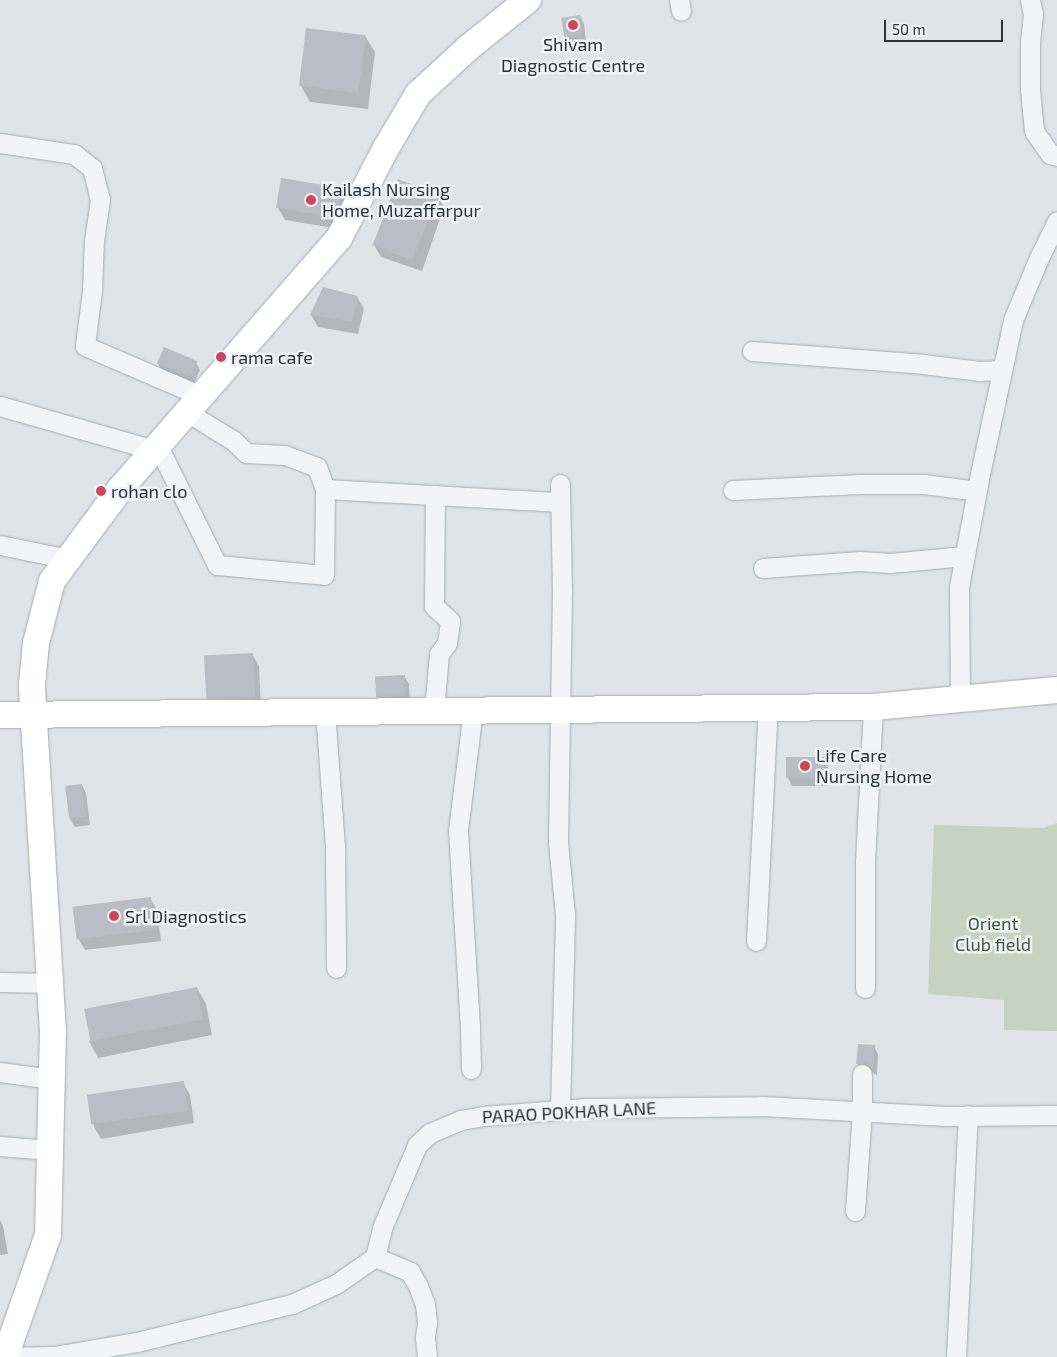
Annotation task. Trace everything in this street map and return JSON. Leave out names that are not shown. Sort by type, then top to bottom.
[{"type":"main road","points":[[4,1356],[48,1235],[53,1032],[32,685],[36,643],[52,581],[120,489],[339,238],[386,148],[418,94],[468,48],[528,0]]},
{"type":"main road","points":[[0,715],[33,713],[873,707],[1057,690]]},
{"type":"street","points":[[1030,0],[1033,14],[1030,44],[1030,90],[1034,131],[1050,154],[1057,156]]},
{"type":"street","points":[[0,143],[74,154],[92,168],[100,199],[94,241],[92,291],[85,346],[194,404],[246,453],[285,455],[317,466],[324,489],[324,575],[218,565],[156,448],[0,406]]},
{"type":"street","points":[[960,699],[959,587],[977,491],[1013,320],[1051,247],[1057,221]]},
{"type":"street","points":[[752,351],[980,370],[1002,370]]},
{"type":"street","points":[[733,490],[862,484],[924,484],[977,491]]},
{"type":"street","points":[[324,489],[435,495],[560,493],[558,842],[565,915],[560,1110]]},
{"type":"street","points":[[434,710],[439,654],[447,644],[450,621],[434,606],[435,495]]},
{"type":"street","points":[[0,545],[69,559]]},
{"type":"street","points":[[763,568],[860,561],[870,564],[890,563],[965,556]]},
{"type":"street","points":[[865,988],[865,860],[873,707]]},
{"type":"street","points":[[756,941],[768,708]]},
{"type":"street","points":[[471,1069],[458,830],[473,710]]},
{"type":"street","points":[[325,711],[335,846],[336,968]]},
{"type":"street","points":[[0,982],[51,983]]},
{"type":"street","points":[[0,1072],[52,1079]]},
{"type":"street","points":[[855,1210],[862,1110],[862,1074]]},
{"type":"street","name":"PARAO POKHAR LANE","points":[[375,1257],[382,1228],[411,1155],[417,1145],[430,1133],[461,1120],[483,1116],[560,1110],[762,1106],[946,1116],[1057,1115]]},
{"type":"street","points":[[956,1357],[968,1115]]},
{"type":"street","points":[[0,1146],[50,1150]]},
{"type":"street","points":[[4,1356],[54,1356],[87,1352],[137,1342],[292,1304],[336,1284],[375,1257],[410,1272],[418,1286],[424,1304],[427,1323],[425,1338],[427,1357]]},
{"type":"green space","name":"Orient Club field","points":[[1057,823],[1057,1031],[1004,1030],[1004,1000],[928,994],[934,825],[1043,828]]},
{"type":"building","points":[[580,15],[583,34],[564,37],[561,18]]},
{"type":"building","points":[[306,28],[366,35],[358,93],[299,86]]},
{"type":"building","points":[[281,178],[342,188],[339,205],[333,217],[276,208]]},
{"type":"building","points":[[398,179],[438,194],[413,261],[373,245]]},
{"type":"building","points":[[323,287],[358,296],[352,322],[310,315]]},
{"type":"building","points":[[164,347],[197,361],[190,378],[157,364]]},
{"type":"building","points":[[253,653],[255,698],[206,701],[204,656]]},
{"type":"building","points":[[405,675],[406,696],[376,698],[375,677]]},
{"type":"building","points":[[786,757],[824,757],[824,778],[786,778]]},
{"type":"building","points":[[82,784],[86,817],[69,819],[65,786]]},
{"type":"building","points":[[151,897],[155,930],[77,939],[73,907]]},
{"type":"building","points":[[197,987],[203,1019],[90,1041],[84,1009]]},
{"type":"building","points":[[858,1044],[875,1045],[873,1070],[867,1064],[856,1064]]},
{"type":"building","points":[[184,1081],[188,1111],[91,1124],[87,1095]]},
{"type":"place","name":"Shivam Diagnostic Centre","points":[[573,25]]},
{"type":"place","name":"Kailash Nursing Home, Muzaffarpur","points":[[311,200]]},
{"type":"place","name":"rama cafe","points":[[221,357]]},
{"type":"place","name":"rohan clo","points":[[101,491]]},
{"type":"place","name":"Life Care Nursing Home","points":[[805,766]]},
{"type":"place","name":"Srl Diagnostics","points":[[114,916]]}]
